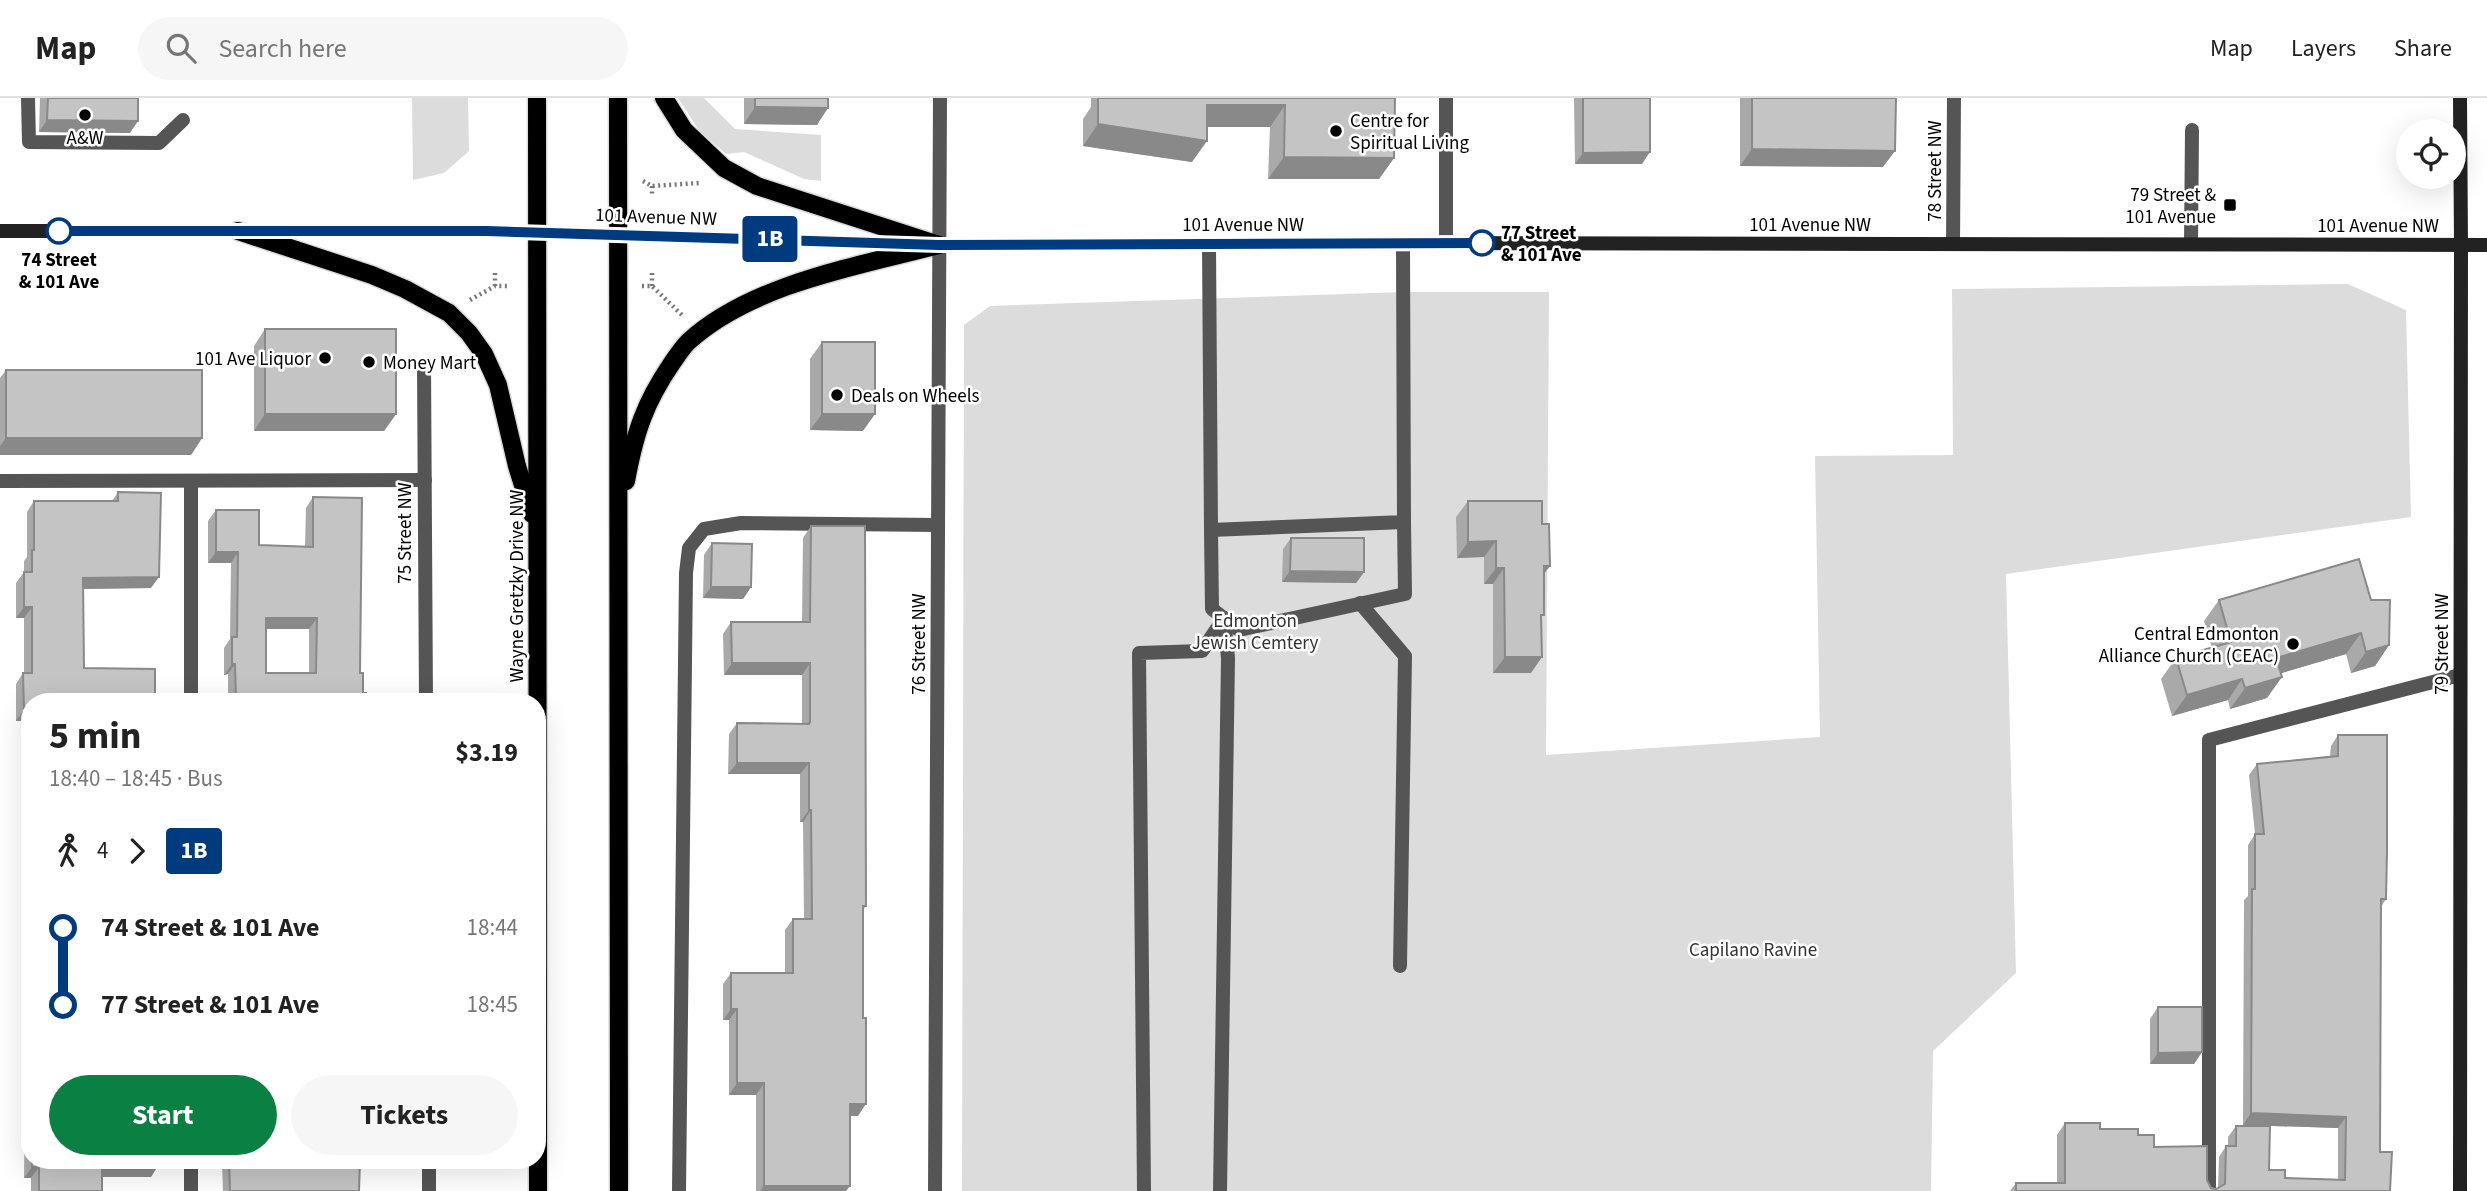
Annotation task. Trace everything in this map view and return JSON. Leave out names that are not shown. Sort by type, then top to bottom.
[{"type":"main road","points":[[537,98],[538,232]]},
{"type":"main road","points":[[618,98],[619,1191]]},
{"type":"main road","points":[[664,98],[684,130],[724,168],[757,186],[939,245]]},
{"type":"main road","points":[[238,231],[372,275],[449,313],[484,354],[498,384],[517,466],[537,531]]},
{"type":"main road","name":"Wayne Gretzky Drive NW","points":[[537,693],[538,232]]},
{"type":"main road","points":[[618,522],[641,416],[687,343],[747,301],[816,276],[939,245]]},
{"type":"main road","name":"Wayne Gretzky Drive NW","points":[[538,1169],[538,1191]]},
{"type":"street","points":[[28,98],[29,142],[159,143],[183,120]]},
{"type":"street","name":"76 Street NW","points":[[935,1191],[940,98]]},
{"type":"street","points":[[1446,243],[1447,98]]},
{"type":"street","name":"78 Street NW","points":[[1953,244],[1954,98]]},
{"type":"street","name":"79 Street NW","points":[[2460,98],[2460,1191]]},
{"type":"street","points":[[2191,243],[2192,130]]},
{"type":"street","name":"101 Avenue NW","points":[[0,231],[538,232],[939,245],[2487,245]]},
{"type":"street","points":[[1209,244],[1213,609],[1239,630],[1405,594],[1403,244]]},
{"type":"street","name":"75 Street NW","points":[[424,364],[426,693]]},
{"type":"street","points":[[0,481],[425,480]]},
{"type":"street","points":[[191,481],[191,693]]},
{"type":"street","points":[[1211,530],[1404,522]]},
{"type":"street","points":[[679,1191],[688,548],[704,529],[741,523],[938,525]]},
{"type":"street","points":[[1360,603],[1405,656],[1400,966]]},
{"type":"street","points":[[1144,1191],[1139,653],[1202,651],[1224,618]]},
{"type":"street","points":[[1220,1191],[1228,658],[1224,618]]},
{"type":"street","points":[[2209,1191],[2209,740],[2460,675]]},
{"type":"street","points":[[191,1169],[191,1191]]},
{"type":"street","points":[[429,1169],[429,1191]]},
{"type":"path","points":[[652,194],[652,186],[699,183]]},
{"type":"path","points":[[495,273],[495,286]]},
{"type":"path","points":[[652,273],[652,286],[689,323]]},
{"type":"path","points":[[463,304],[495,286],[508,286]]},
{"type":"green space","points":[[412,98],[468,98],[469,151],[444,173],[413,180]]},
{"type":"green space","points":[[678,98],[704,98],[735,129],[821,135],[821,181],[804,179],[744,152],[726,154],[700,132]]},
{"type":"green space","points":[[2348,284],[2406,310],[2411,517],[2006,574],[2016,973],[1933,1051],[1931,1191],[962,1191],[964,325],[990,306],[1403,292],[1549,292],[1546,755],[1820,737],[1815,456],[1953,455],[1952,289]]},
{"type":"building","points":[[48,98],[138,98],[138,121],[47,120]]},
{"type":"building","points":[[755,98],[828,98],[828,108],[755,107]]},
{"type":"building","points":[[1098,98],[1395,98],[1394,158],[1284,157],[1285,105],[1207,105],[1207,141],[1098,124]]},
{"type":"building","points":[[1583,98],[1650,98],[1650,152],[1583,153]]},
{"type":"building","points":[[1752,98],[1896,98],[1895,151],[1752,149]]},
{"type":"building","points":[[265,329],[396,329],[396,414],[265,414]]},
{"type":"building","points":[[822,342],[875,342],[875,414],[822,414]]},
{"type":"building","points":[[6,370],[202,370],[202,438],[6,438]]},
{"type":"building","points":[[118,492],[161,493],[159,577],[83,578],[84,668],[155,669],[155,693],[24,693],[23,673],[32,673],[32,607],[24,607],[24,572],[32,572],[34,501],[118,501]]},
{"type":"building","points":[[313,497],[362,498],[360,673],[363,673],[363,693],[236,693],[232,637],[237,637],[238,552],[216,552],[216,510],[259,510],[259,545],[313,547]],"holes":[[[266,618],[317,618],[316,673],[266,673]]]},
{"type":"building","points":[[1468,501],[1542,501],[1542,524],[1549,524],[1550,566],[1544,566],[1542,657],[1505,657],[1504,568],[1496,568],[1496,541],[1468,542]]},
{"type":"building","points":[[811,526],[865,526],[866,906],[863,906],[863,1018],[866,1018],[866,1104],[850,1104],[850,1186],[764,1186],[764,1083],[737,1083],[737,1009],[731,1009],[731,973],[793,973],[793,919],[812,919],[809,763],[737,763],[737,723],[809,724],[810,663],[732,663],[731,622],[810,622]]},
{"type":"building","points":[[1291,538],[1364,538],[1364,572],[1290,571]]},
{"type":"building","points":[[712,543],[752,544],[751,587],[711,587]]},
{"type":"building","name":"Central Edmonton Alliance Church (CEAC)","points":[[2359,559],[2371,600],[2390,600],[2389,645],[2366,652],[2361,633],[2276,658],[2282,677],[2245,688],[2242,679],[2187,695],[2176,658],[2231,642],[2219,600]]},
{"type":"building","points":[[2338,735],[2387,735],[2386,899],[2381,899],[2380,1152],[2392,1152],[2390,1191],[2016,1191],[2016,1183],[2065,1183],[2065,1123],[2100,1123],[2100,1129],[2138,1129],[2138,1135],[2154,1135],[2154,1147],[2207,1146],[2207,1180],[2211,1188],[2216,1189],[2225,1184],[2226,1146],[2236,1146],[2236,1126],[2270,1126],[2269,1170],[2285,1170],[2285,1178],[2345,1180],[2346,1117],[2251,1113],[2252,889],[2255,889],[2255,834],[2264,834],[2257,764],[2338,756]]},
{"type":"building","points":[[2158,1007],[2202,1007],[2202,1052],[2158,1053]]},
{"type":"building","points":[[39,1169],[102,1169],[102,1191],[39,1191]]},
{"type":"building","points":[[229,1169],[360,1169],[359,1191],[230,1191]]},
{"type":"bus line","name":"1B","points":[[59,231],[487,231],[939,245],[1482,243]]},
{"type":"place","name":"A&W","points":[[85,115]]},
{"type":"place","name":"Centre for Spiritual Living","points":[[1336,131]]},
{"type":"place","name":"79 Street & 101 Avenue","points":[[2230,205]]},
{"type":"place","name":"74 Street & 101 Ave","points":[[59,231]]},
{"type":"place","name":"77 Street & 101 Ave","points":[[1482,243]]},
{"type":"place","name":"101 Ave Liquor","points":[[325,358]]},
{"type":"place","name":"Money Mart","points":[[369,362]]},
{"type":"place","name":"Deals on Wheels","points":[[837,395]]},
{"type":"place","name":"Central Edmonton Alliance Church (CEAC)","points":[[2293,644]]},
{"type":"park label","name":"Edmonton Jewish Cemtery","points":[[1255,631]]},
{"type":"park label","name":"Capilano Ravine","points":[[1753,949]]}]
